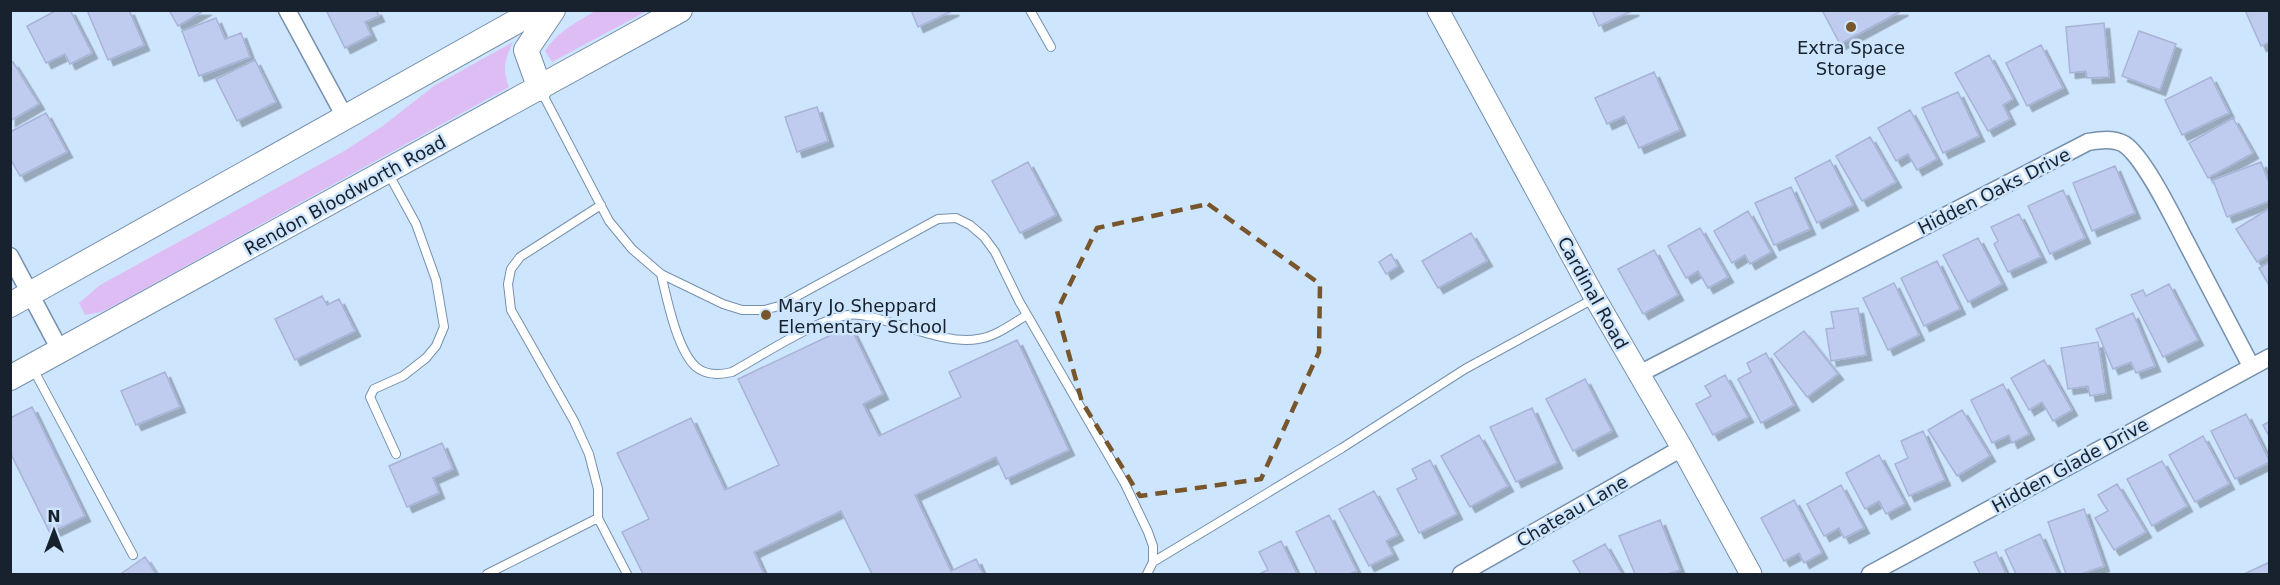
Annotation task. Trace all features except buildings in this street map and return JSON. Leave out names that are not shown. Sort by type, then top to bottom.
[{"type":"main road","points":[[21,299],[537,10]]},
{"type":"main road","points":[[540,89],[526,50],[553,10]]},
{"type":"main road","name":"Rendon Bloodworth Road","points":[[10,378],[540,89],[680,10]]},
{"type":"street","points":[[287,10],[346,119]]},
{"type":"street","name":"Cardinal Road","points":[[1438,10],[1595,298],[1682,448],[1751,574]]},
{"type":"street","name":"Hidden Oaks Drive","points":[[1638,374],[2088,142],[2103,140],[2114,140],[2125,145],[2162,196],[2251,366]]},
{"type":"street","points":[[10,256],[21,299],[60,350]]},
{"type":"street","name":"Hidden Glade Drive","points":[[1870,574],[2270,357]]},
{"type":"street","name":"Chateau Lane","points":[[1461,574],[1682,448]]},
{"type":"lane","points":[[1030,10],[1051,47]]},
{"type":"lane","points":[[540,89],[609,220],[632,249],[661,274],[723,304],[742,310],[764,310],[788,301],[938,219],[956,218],[970,225],[989,245],[1125,483],[1154,546],[1153,562],[1147,574]]},
{"type":"lane","points":[[388,172],[416,224],[436,280],[444,327],[436,346],[426,358],[403,376],[374,389],[370,397],[396,454]]},
{"type":"lane","points":[[601,205],[520,257],[511,269],[508,284],[511,310],[574,421],[589,454],[598,489],[598,518],[627,574]]},
{"type":"lane","points":[[661,274],[677,334],[694,365],[711,374],[721,375],[732,372],[816,326],[849,315],[876,318],[924,332],[965,340],[979,339],[993,334],[1027,315]]},
{"type":"lane","points":[[1153,562],[1342,448],[1465,369],[1595,298]]},
{"type":"lane","points":[[32,366],[133,555]]},
{"type":"lane","points":[[487,574],[598,518]]},
{"type":"highlighted area","points":[[1208,204],[1320,284],[1319,352],[1261,479],[1140,496],[1082,402],[1057,311],[1097,228]]},
{"type":"shaded area","points":[[597,10],[647,11],[552,62],[545,51],[550,44],[568,28]]},
{"type":"shaded area","points":[[513,42],[505,64],[509,87],[119,303],[101,312],[85,315],[79,303],[100,285],[346,150],[384,125],[434,86]]},
{"type":"place","name":"Extra Space Storage","points":[[1851,27]]},
{"type":"place","name":"Mary Jo Sheppard Elementary School","points":[[766,315]]}]
